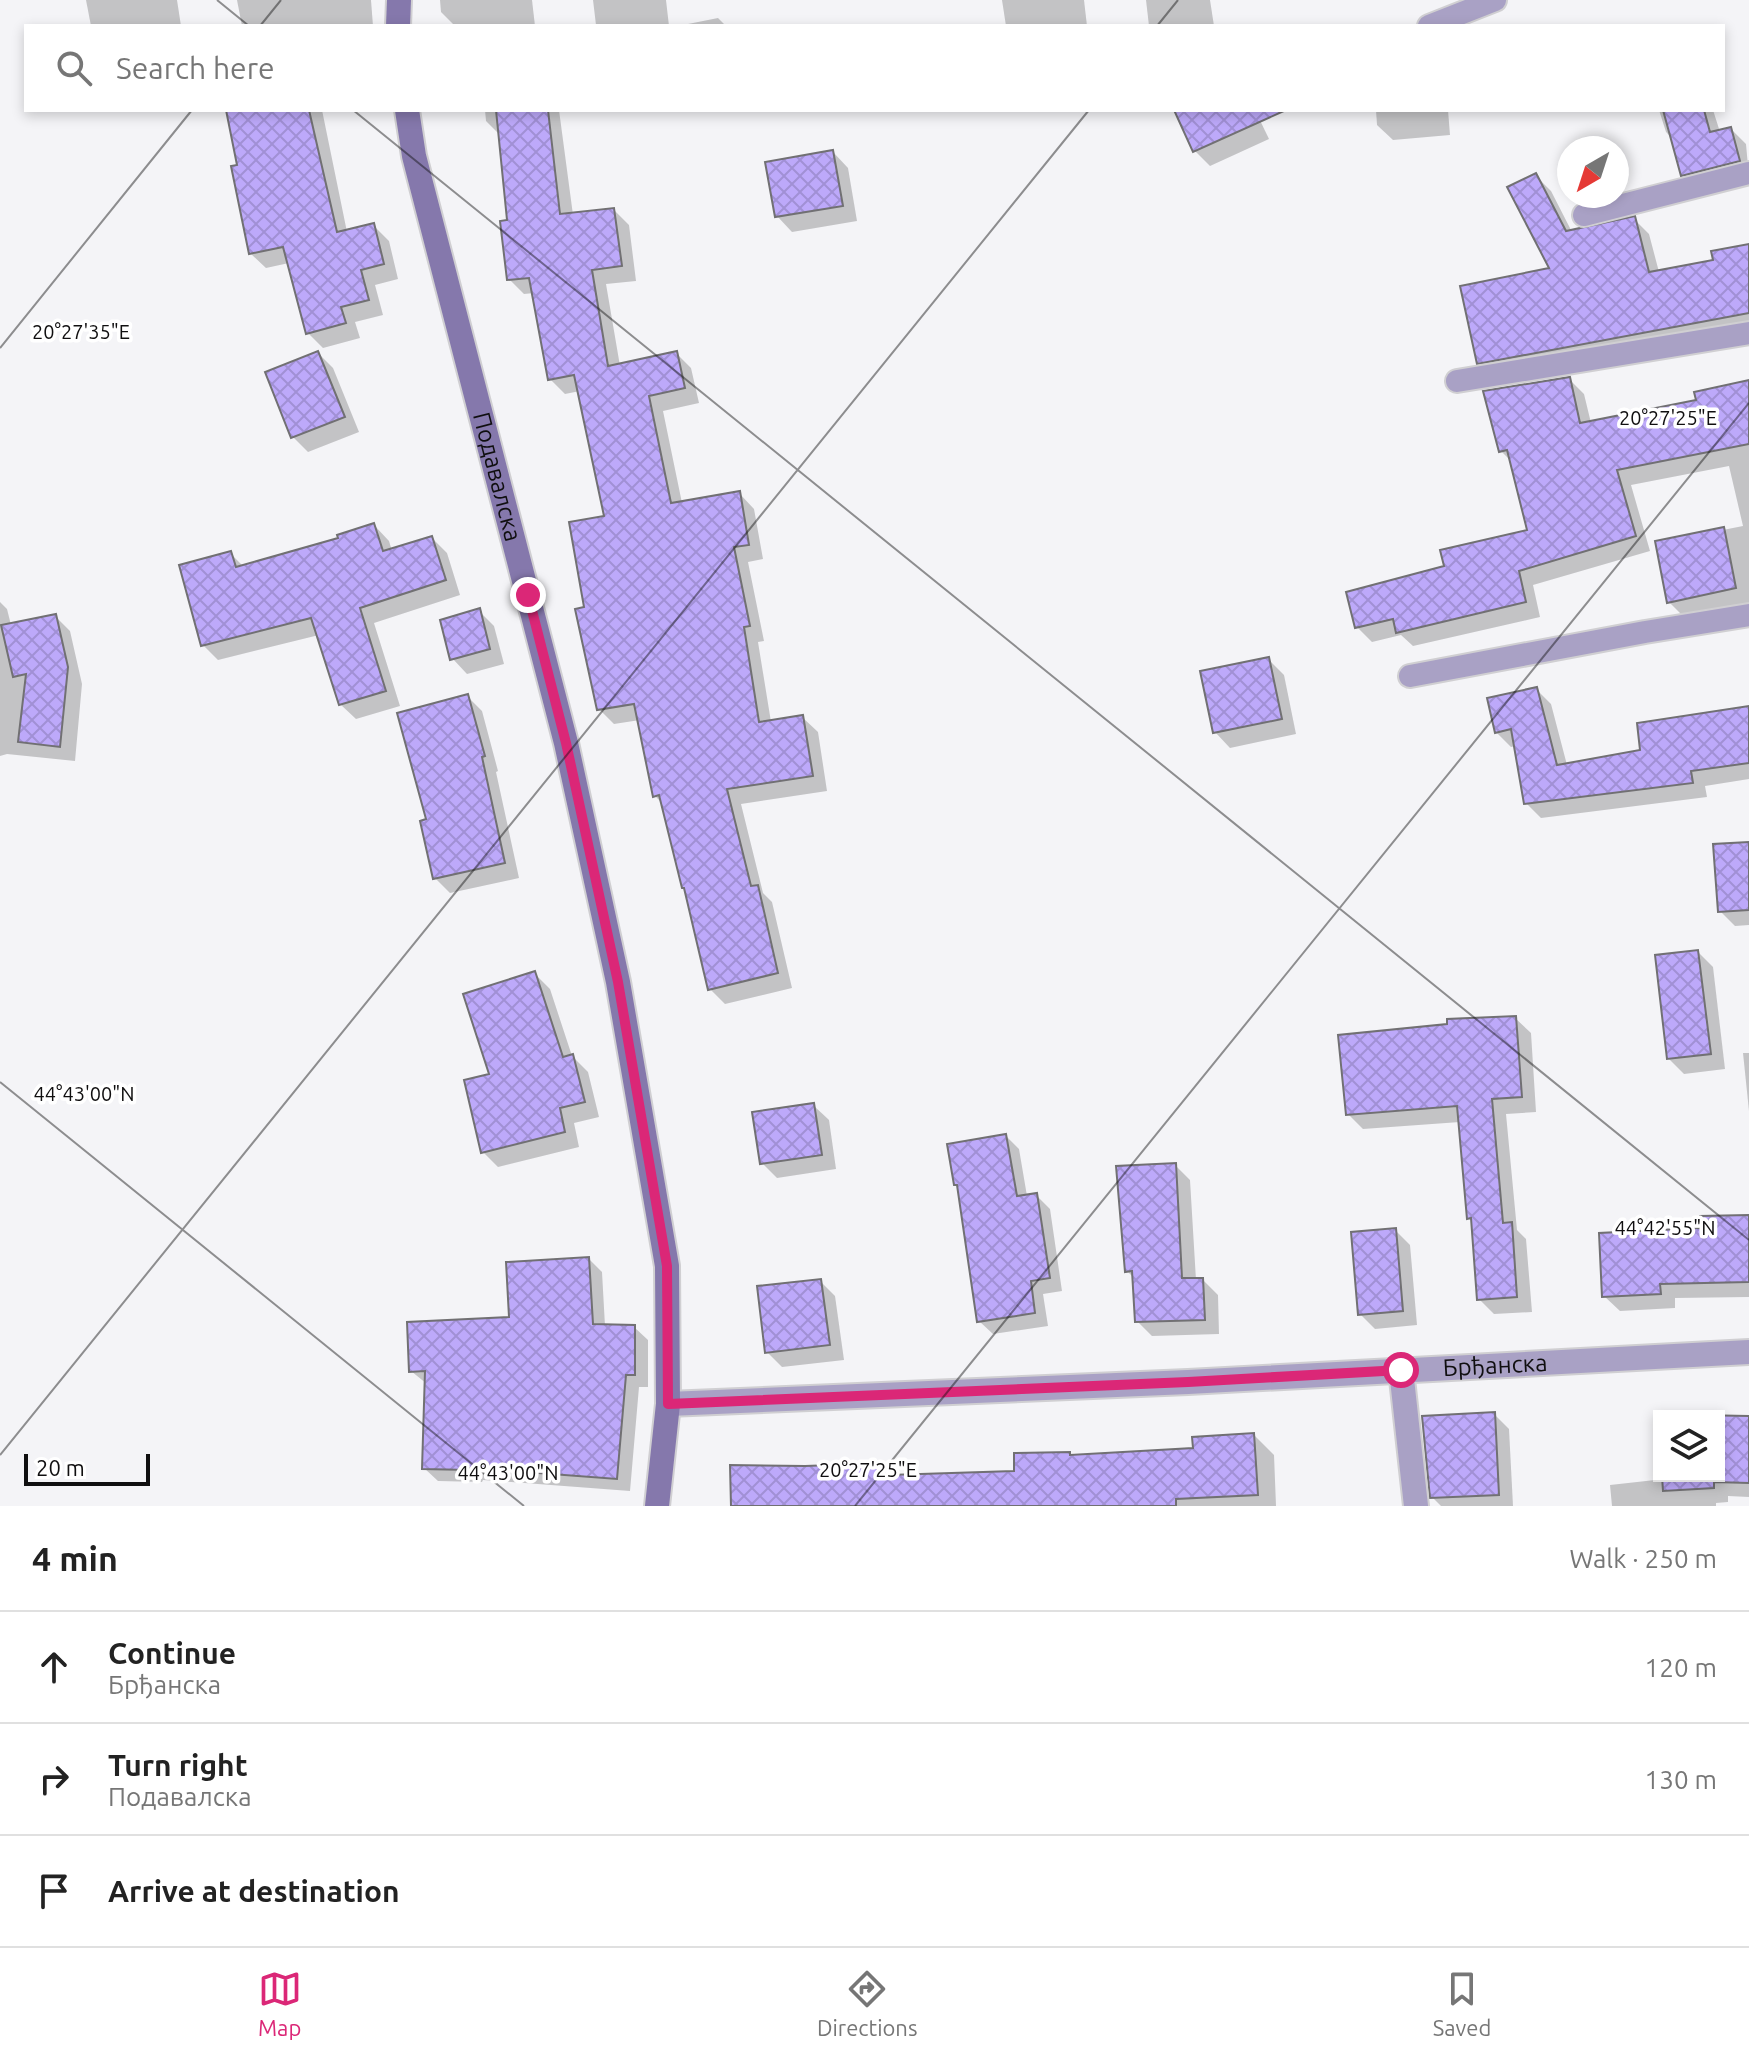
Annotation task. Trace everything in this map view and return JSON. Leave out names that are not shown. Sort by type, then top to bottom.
[{"type":"street","points":[[398,24],[399,0]]},
{"type":"street","name":"Подавалска","points":[[407,112],[418,170],[566,743],[618,982],[667,1266],[668,1404],[657,1506]]},
{"type":"street","name":"Брђанска","points":[[668,1404],[1188,1382],[1749,1352]]},
{"type":"street","points":[[1401,1370],[1416,1506]]},
{"type":"lane","points":[[1434,24],[1495,0]]},
{"type":"lane","points":[[1584,215],[1749,173]]},
{"type":"lane","points":[[1457,381],[1749,333]]},
{"type":"lane","points":[[1410,676],[1749,615]]},
{"type":"building","points":[[226,112],[309,112],[337,232],[374,223],[384,264],[361,270],[369,300],[341,307],[346,323],[306,334],[283,247],[249,254],[231,166],[237,165]]},
{"type":"building","points":[[496,112],[548,112],[560,214],[614,208],[622,266],[592,270],[608,366],[677,351],[685,388],[649,396],[671,503],[740,491],[749,545],[734,547],[750,626],[744,627],[759,722],[803,715],[813,776],[727,789],[751,886],[758,885],[778,973],[708,990],[659,795],[653,797],[634,704],[597,710],[575,609],[584,607],[569,522],[604,516],[574,375],[548,380],[529,278],[507,280],[500,221],[507,220]]},
{"type":"building","points":[[1175,112],[1282,112],[1193,152]]},
{"type":"building","points":[[1664,112],[1705,112],[1710,132],[1731,127],[1740,161],[1681,176]]},
{"type":"building","points":[[833,150],[843,206],[775,217],[765,162]]},
{"type":"building","points":[[1536,173],[1566,231],[1635,216],[1649,272],[1713,260],[1711,251],[1749,244],[1749,313],[1477,364],[1460,286],[1549,268],[1507,187]]},
{"type":"building","points":[[318,351],[345,417],[291,438],[265,372]]},
{"type":"building","points":[[1570,377],[1580,423],[1696,400],[1694,392],[1749,380],[1749,444],[1617,470],[1636,536],[1519,571],[1526,602],[1396,633],[1393,619],[1355,628],[1346,592],[1444,566],[1440,550],[1527,530],[1507,450],[1499,452],[1483,391]]},
{"type":"building","points":[[374,523],[383,551],[432,536],[446,580],[360,608],[386,691],[339,705],[311,618],[201,646],[179,565],[231,551],[236,567],[338,538],[337,535]]},
{"type":"building","points":[[1724,527],[1736,588],[1667,603],[1655,541]]},
{"type":"building","points":[[480,608],[490,649],[450,660],[440,620]]},
{"type":"building","points":[[56,614],[68,667],[60,747],[18,742],[26,674],[13,677],[1,625]]},
{"type":"building","points":[[1269,657],[1282,719],[1213,733],[1200,671]]},
{"type":"building","points":[[1537,687],[1557,765],[1640,750],[1637,723],[1749,706],[1749,763],[1691,771],[1693,783],[1524,804],[1511,729],[1495,733],[1487,698]]},
{"type":"building","points":[[468,694],[485,756],[482,757],[505,863],[433,879],[420,821],[426,819],[397,713]]},
{"type":"building","points":[[1749,842],[1749,910],[1718,912],[1713,844]]},
{"type":"building","points":[[1698,950],[1711,1054],[1667,1059],[1655,955]]},
{"type":"building","points":[[535,971],[563,1057],[573,1054],[585,1102],[560,1108],[565,1132],[481,1153],[464,1080],[489,1074],[463,994]]},
{"type":"building","points":[[1516,1016],[1522,1097],[1492,1099],[1503,1223],[1512,1222],[1517,1297],[1477,1300],[1471,1218],[1467,1219],[1457,1106],[1346,1115],[1338,1035],[1447,1024],[1447,1019]]},
{"type":"building","points":[[814,1103],[822,1155],[760,1164],[752,1112]]},
{"type":"building","points":[[1006,1134],[1017,1196],[1037,1193],[1050,1278],[1031,1281],[1035,1313],[977,1322],[957,1185],[954,1185],[947,1144]]},
{"type":"building","points":[[1176,1163],[1182,1278],[1203,1278],[1205,1320],[1135,1322],[1132,1271],[1125,1272],[1116,1166]]},
{"type":"building","points":[[1749,1215],[1749,1282],[1660,1284],[1661,1294],[1602,1297],[1599,1233],[1700,1228],[1700,1216]]},
{"type":"building","points":[[1396,1228],[1403,1311],[1358,1315],[1351,1232]]},
{"type":"building","points":[[589,1257],[593,1324],[635,1325],[635,1375],[626,1375],[617,1479],[470,1468],[422,1469],[425,1371],[409,1372],[407,1322],[509,1317],[506,1262]]},
{"type":"building","points":[[821,1279],[830,1345],[765,1353],[757,1286]]},
{"type":"building","points":[[1495,1412],[1499,1495],[1430,1498],[1422,1416]]},
{"type":"building","points":[[1725,1416],[1749,1416],[1749,1483],[1714,1482],[1725,1482]]},
{"type":"building","points":[[1254,1433],[1258,1495],[1176,1499],[1176,1506],[731,1506],[730,1465],[888,1463],[889,1475],[1014,1471],[1014,1453],[1070,1452],[1070,1455],[1193,1448],[1192,1437]]},
{"type":"building","points":[[1662,1482],[1714,1482],[1714,1488],[1663,1491]]},
{"type":"route","points":[[528,595],[566,743],[618,982],[667,1266],[668,1404],[1401,1370]]}]
